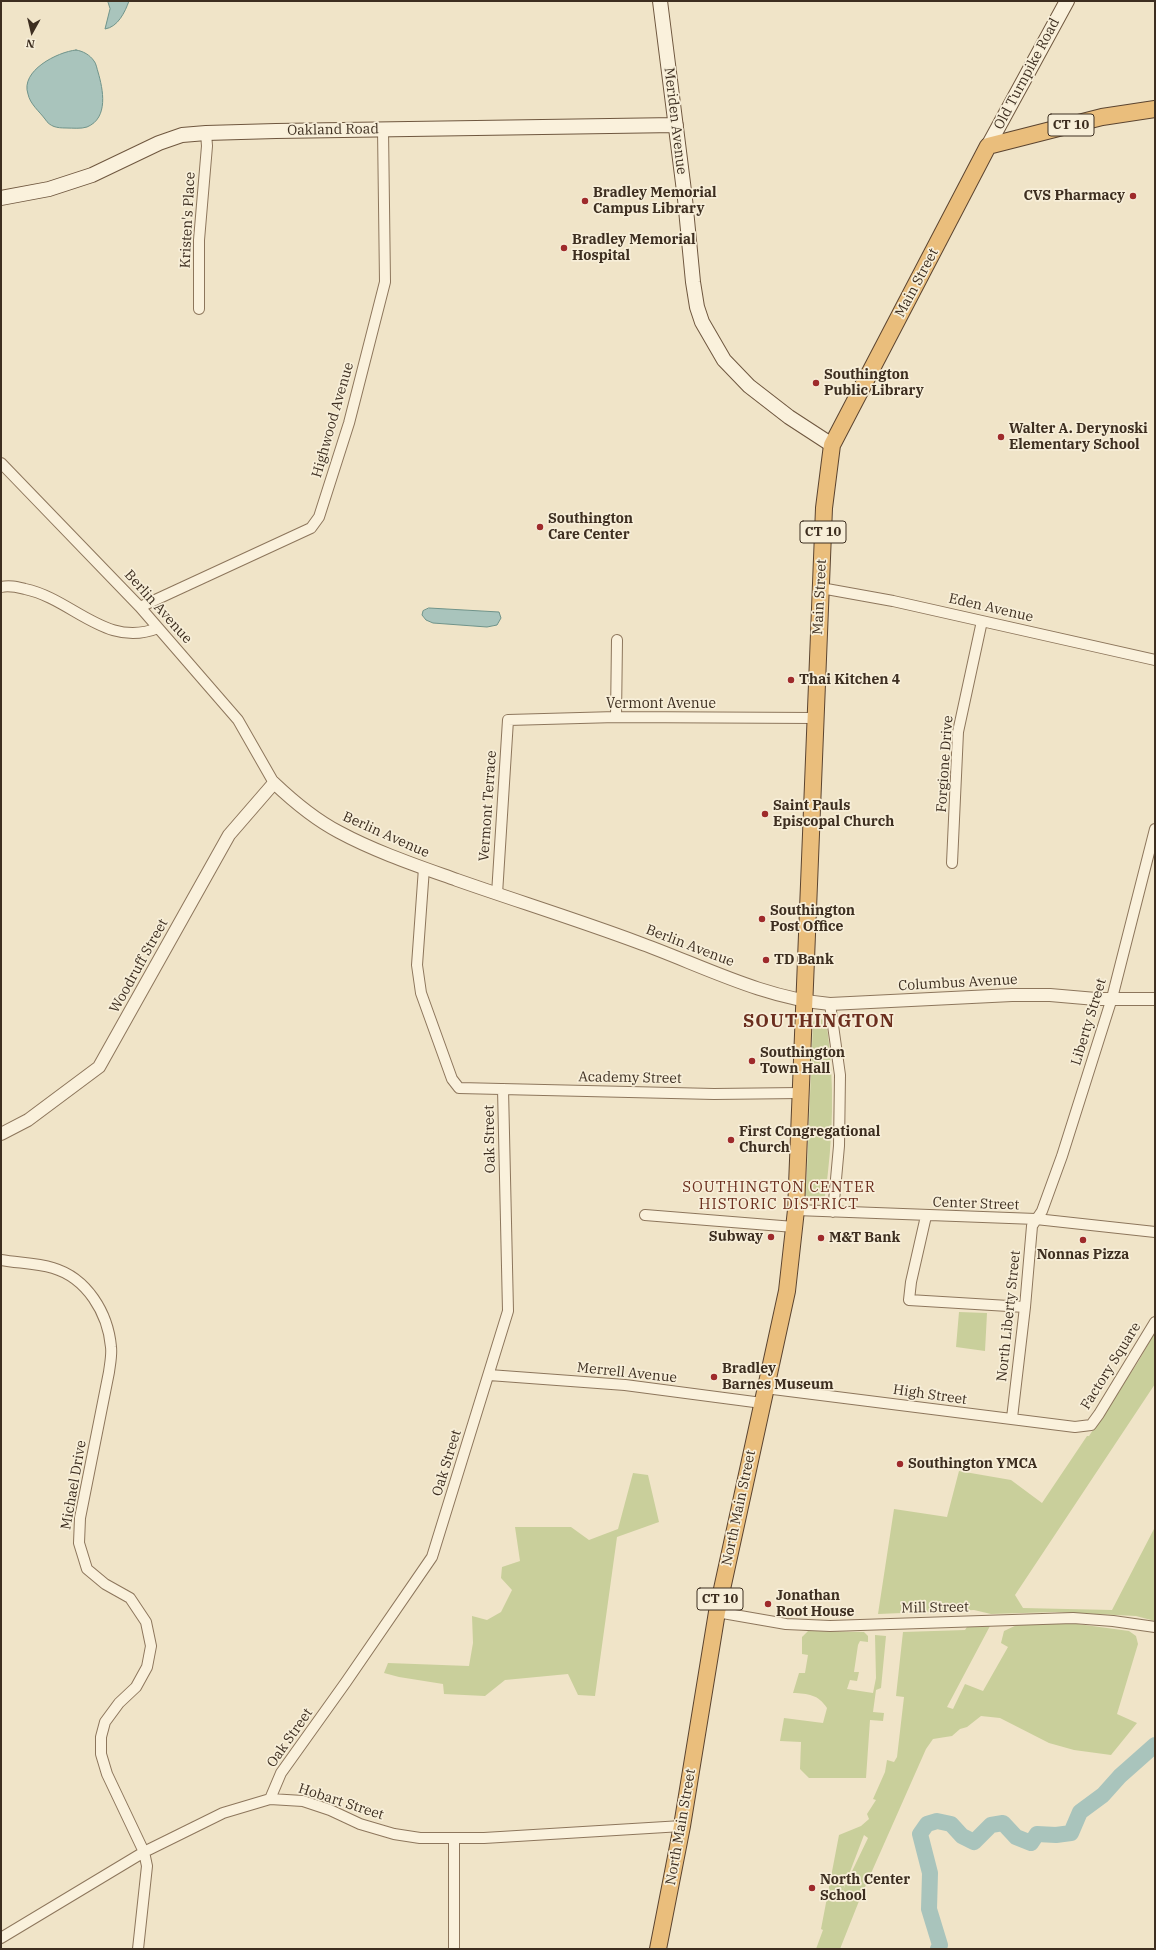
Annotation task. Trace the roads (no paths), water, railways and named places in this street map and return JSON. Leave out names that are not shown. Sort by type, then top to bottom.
[{"type":"highway","name":"CT 10","points":[[988,146],[1102,117],[1155,109]]},
{"type":"highway","name":"Main Street","points":[[796,1210],[820,588],[827,478],[832,445],[988,146]]},
{"type":"highway","name":"North Main Street","points":[[658,1949],[682,1826],[717,1612],[787,1291],[796,1210]]},
{"type":"main road","name":"Meriden Avenue","points":[[660,1],[676,125],[693,282],[697,307],[702,322],[724,360],[749,386],[789,417],[832,445]]},
{"type":"main road","name":"Old Turnpike Road","points":[[988,146],[1066,1]]},
{"type":"main road","name":"Oakland Road","points":[[1,198],[70,183],[92,175],[159,143],[182,135],[206,133],[383,129],[676,125]]},
{"type":"street","name":"Highwood Avenue","points":[[140,607],[311,528],[319,517],[349,423],[385,282],[383,129]]},
{"type":"street","name":"Kristen's Place","points":[[199,309],[199,240],[207,146],[206,133]]},
{"type":"street","name":"Berlin Avenue","points":[[1,463],[140,607],[238,720],[274,783],[294,802],[339,832],[424,868],[638,942],[772,994],[805,1002]]},
{"type":"street","points":[[1,587],[8,585],[40,592],[110,630],[134,634],[147,633],[158,628]]},
{"type":"street","name":"Eden Avenue","points":[[820,588],[878,598],[982,620],[1155,660]]},
{"type":"street","name":"Forgione Drive","points":[[952,863],[958,732],[982,620]]},
{"type":"street","points":[[616,717],[618,640]]},
{"type":"street","name":"Vermont Avenue","points":[[508,720],[616,717],[814,718]]},
{"type":"street","name":"Vermont Terrace","points":[[497,894],[508,720]]},
{"type":"street","name":"Woodruff Street","points":[[1,1134],[28,1120],[99,1067],[230,835],[274,783]]},
{"type":"street","name":"Liberty Street","points":[[1036,1219],[1042,1211],[1062,1156],[1112,998],[1155,829]]},
{"type":"street","name":"Academy Street","points":[[424,868],[417,965],[421,993],[452,1078],[459,1088],[714,1094],[800,1093]]},
{"type":"street","name":"Columbus Avenue","points":[[805,1002],[830,1004],[1012,995],[1155,999]]},
{"type":"street","points":[[830,1004],[840,1075],[839,1146],[833,1212]]},
{"type":"street","name":"Oak Street","points":[[270,1799],[281,1773],[432,1557],[508,1311],[503,1089]]},
{"type":"street","name":"Center Street","points":[[796,1210],[1036,1219],[1155,1232]]},
{"type":"street","points":[[645,1215],[794,1227]]},
{"type":"street","points":[[926,1216],[911,1282],[909,1300],[1025,1307]]},
{"type":"street","name":"North Liberty Street","points":[[1012,1418],[1025,1307],[1032,1226],[1036,1219]]},
{"type":"street","name":"Michael Drive","points":[[1,1260],[53,1268],[76,1280],[93,1297],[106,1321],[111,1348],[109,1372],[80,1518],[79,1543],[87,1568],[105,1584],[130,1598],[146,1622],[151,1646],[147,1667],[136,1687],[119,1703],[105,1722],[101,1737],[101,1754],[107,1774],[144,1852],[147,1866],[138,1949]]},
{"type":"street","name":"Factory Square","points":[[1090,1425],[1099,1414],[1155,1322]]},
{"type":"street","name":"Merrell Avenue","points":[[489,1375],[625,1385],[762,1403]]},
{"type":"street","name":"High Street","points":[[765,1388],[995,1418],[1012,1418],[1076,1427],[1090,1425]]},
{"type":"street","name":"Mill Street","points":[[717,1612],[786,1624],[830,1626],[1073,1618],[1113,1620],[1155,1627]]},
{"type":"street","name":"Hobart Street","points":[[1,1938],[144,1852],[223,1813],[270,1799],[303,1801],[330,1810],[360,1824],[394,1834],[420,1838],[454,1839],[682,1826]]},
{"type":"street","points":[[454,1839],[454,1949]]},
{"type":"water","points":[[108,1],[129,1],[123,14],[117,22],[110,28],[105,29],[110,9]]},
{"type":"water","points":[[76,50],[84,52],[95,63],[100,79],[103,102],[99,117],[94,123],[87,127],[57,127],[49,124],[33,104],[29,98],[27,86],[29,78],[42,64],[59,54]]},
{"type":"water","points":[[429,608],[499,612],[501,618],[497,625],[487,627],[433,623],[426,620],[422,615],[423,611]]},
{"type":"waterway","points":[[938,1949],[940,1945],[929,1909],[930,1873],[920,1834],[927,1824],[937,1821],[951,1824],[962,1836],[974,1842],[991,1825],[1003,1823],[1016,1837],[1031,1843],[1037,1834],[1056,1835],[1071,1833],[1080,1812],[1103,1795],[1120,1776],[1155,1745]]},
{"type":"place","name":"CVS Pharmacy","points":[[1133,196]]},
{"type":"place","name":"Bradley Memorial Campus Library","points":[[585,201]]},
{"type":"place","name":"Bradley Memorial Hospital","points":[[564,248]]},
{"type":"place","name":"Southington Public Library","points":[[816,383]]},
{"type":"place","name":"Walter A. Derynoski Elementary School","points":[[1001,437]]},
{"type":"place","name":"Southington Care Center","points":[[540,527]]},
{"type":"place","name":"Thai Kitchen 4","points":[[791,680]]},
{"type":"place","name":"Saint Pauls Episcopal Church","points":[[765,814]]},
{"type":"place","name":"Southington Post Office","points":[[762,919]]},
{"type":"place","name":"TD Bank","points":[[766,960]]},
{"type":"place","name":"Southington Town Hall","points":[[752,1061]]},
{"type":"place","name":"First Congregational Church","points":[[731,1140]]},
{"type":"place","name":"Subway","points":[[771,1237]]},
{"type":"place","name":"M&T Bank","points":[[821,1238]]},
{"type":"place","name":"Nonnas Pizza","points":[[1083,1240]]},
{"type":"place","name":"Bradley Barnes Museum","points":[[714,1377]]},
{"type":"place","name":"Southington YMCA","points":[[900,1464]]},
{"type":"place","name":"Jonathan Root House","points":[[768,1604]]},
{"type":"place","name":"North Center School","points":[[812,1888]]},
{"type":"district","name":"SOUTHINGTON","points":[[819,1022]]},
{"type":"district","name":"SOUTHINGTON CENTER HISTORIC DISTRICT","points":[[779,1196]]}]
